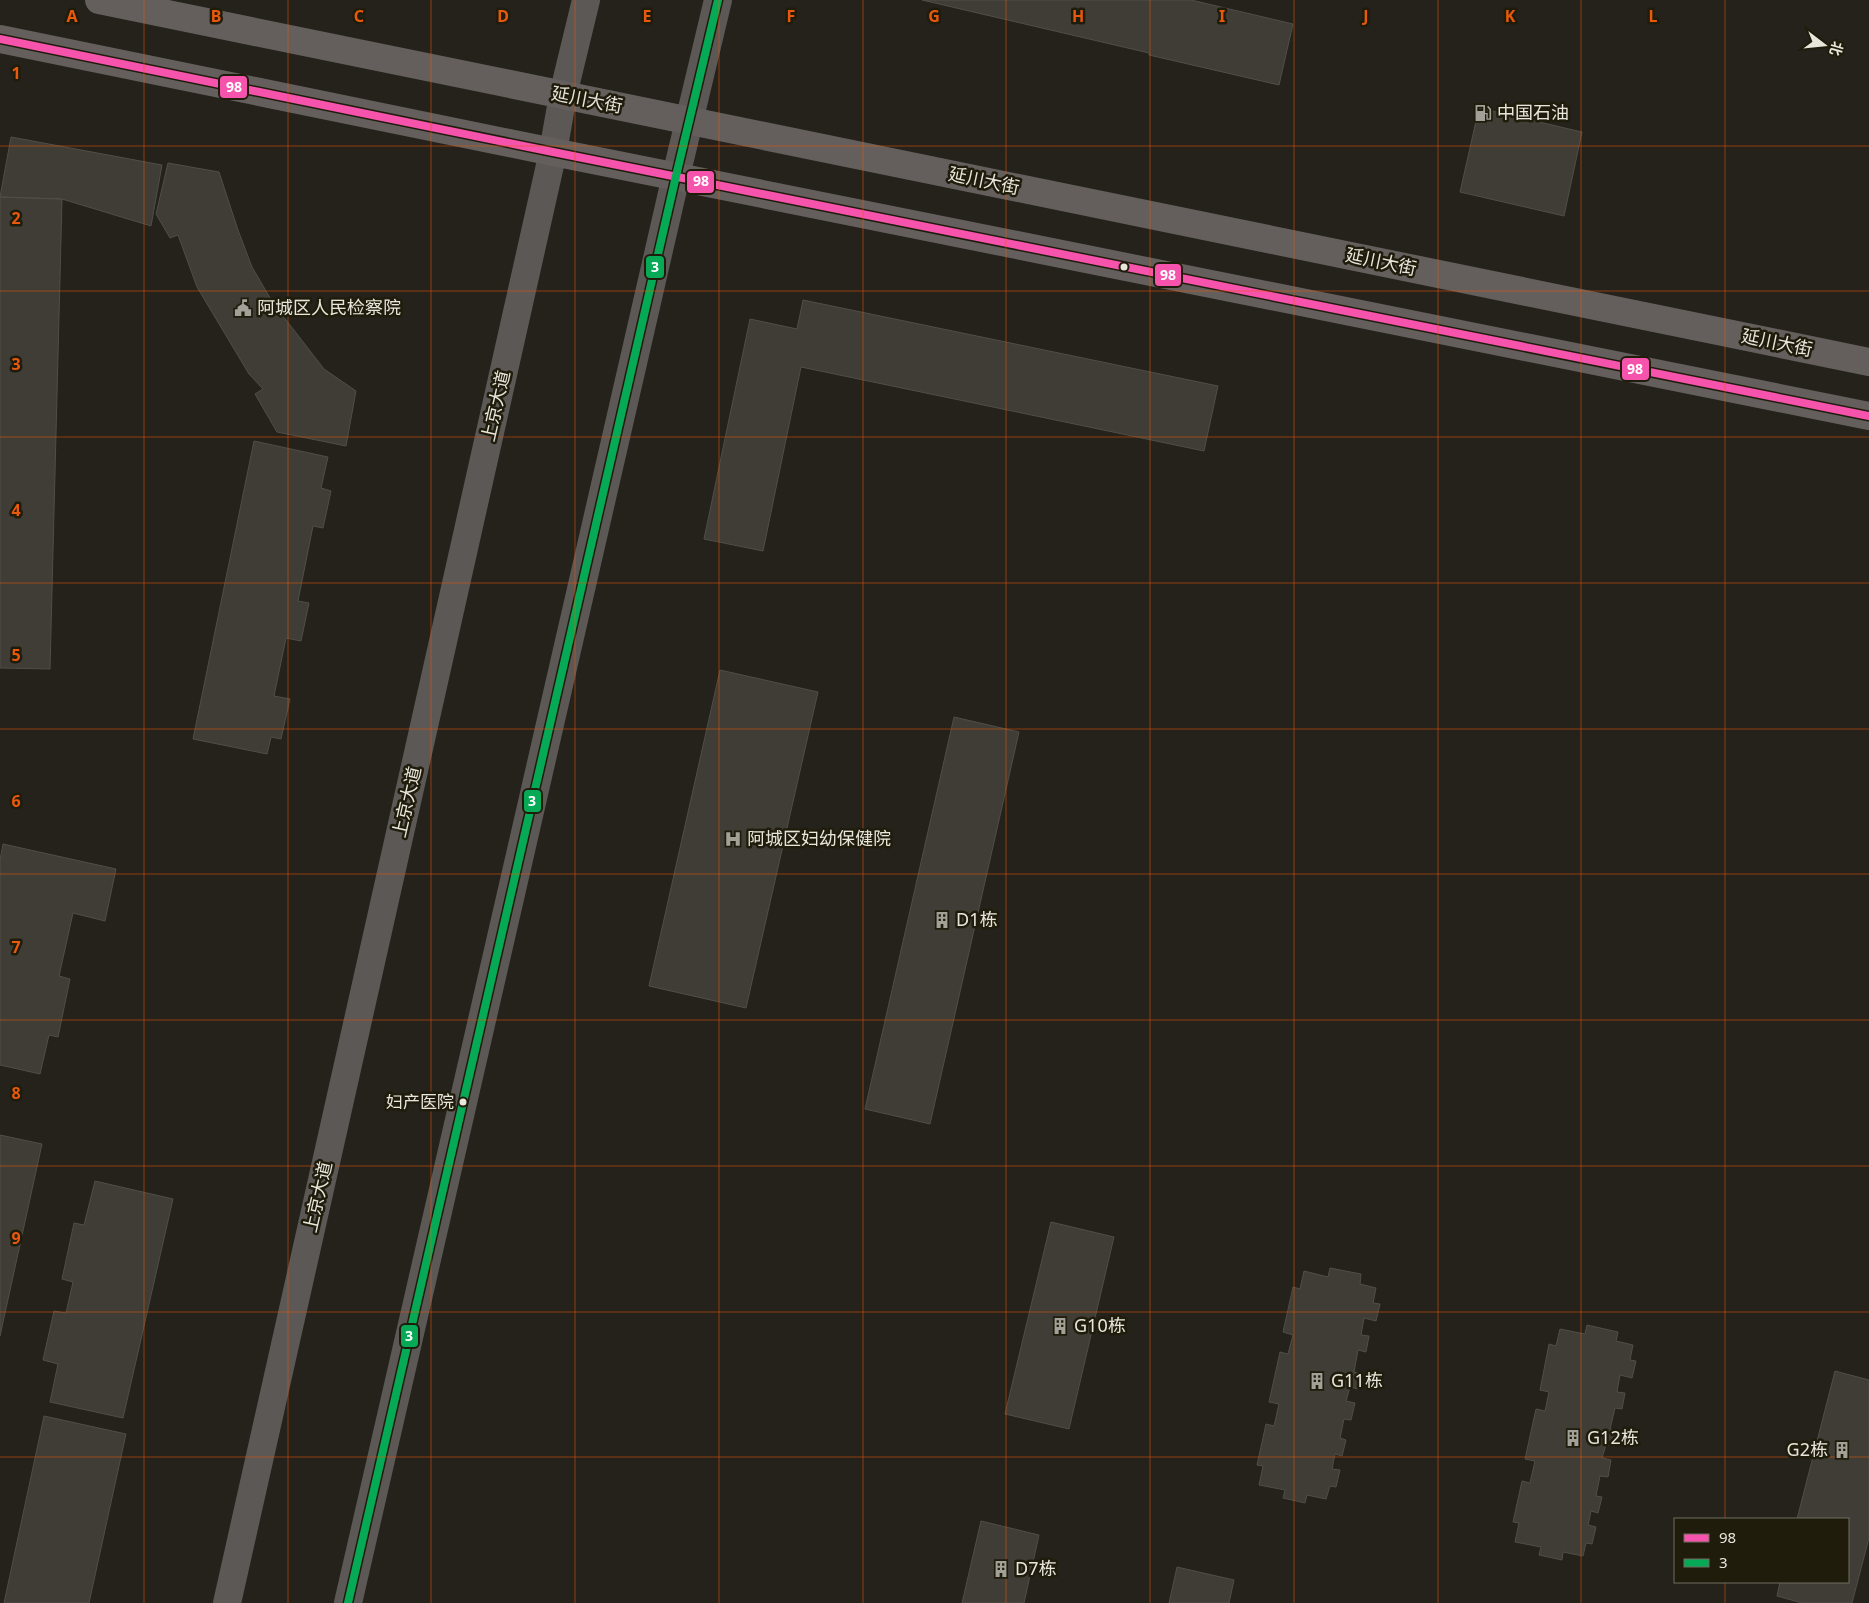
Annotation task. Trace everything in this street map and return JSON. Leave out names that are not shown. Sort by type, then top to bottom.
[{"type":"main road","name":"延川大街","points":[[98,0],[1869,362]]},
{"type":"main road","name":"上京大道","points":[[227,1603],[553,152],[563,95],[586,0]]},
{"type":"main road","points":[[348,1603],[718,0]]},
{"type":"main road","points":[[0,38],[553,152],[1869,416]]},
{"type":"building","points":[[922,0],[1191,0],[1293,24],[1279,85]]},
{"type":"building","points":[[1479,108],[1582,132],[1564,216],[1460,192]]},
{"type":"building","points":[[11,137],[162,165],[151,226],[62,199],[0,197]]},
{"type":"building","name":"阿城区人民检察院","points":[[168,163],[219,172],[252,267],[273,303],[324,369],[356,391],[346,446],[277,432],[255,394],[263,389],[249,374],[197,287],[178,235],[170,238],[156,214]]},
{"type":"building","points":[[0,197],[62,199],[50,669],[0,668]]},
{"type":"building","points":[[803,300],[1218,386],[1204,451],[801,367],[763,551],[704,539],[750,319],[797,329]]},
{"type":"building","points":[[254,441],[328,457],[321,488],[331,491],[323,528],[313,526],[298,601],[309,603],[301,641],[286,638],[274,696],[290,699],[281,739],[271,737],[267,754],[193,739]]},
{"type":"building","name":"阿城区妇幼保健院","points":[[720,670],[818,692],[746,1008],[649,986]]},
{"type":"building","name":"D1栋","points":[[954,717],[1019,732],[930,1124],[865,1109]]},
{"type":"building","points":[[3,844],[116,869],[105,921],[73,913],[59,976],[70,979],[58,1037],[49,1035],[40,1074],[0,1065],[0,860]]},
{"type":"building","points":[[0,1135],[42,1144],[0,1336]]},
{"type":"building","points":[[95,1181],[173,1199],[123,1418],[50,1402],[58,1364],[43,1360],[54,1311],[66,1313],[73,1282],[62,1279],[74,1223],[84,1225]]},
{"type":"building","name":"G10栋","points":[[1051,1222],[1114,1237],[1069,1429],[1005,1414]]},
{"type":"building","name":"G11栋","points":[[1330,1268],[1361,1274],[1360,1284],[1376,1288],[1373,1303],[1380,1304],[1376,1321],[1364,1318],[1361,1335],[1369,1336],[1366,1352],[1358,1350],[1354,1372],[1362,1374],[1358,1389],[1350,1387],[1346,1401],[1355,1403],[1351,1420],[1344,1419],[1340,1438],[1346,1440],[1342,1456],[1335,1454],[1332,1469],[1340,1470],[1336,1487],[1330,1486],[1326,1499],[1307,1495],[1305,1503],[1283,1498],[1285,1490],[1259,1485],[1263,1466],[1257,1465],[1266,1424],[1274,1426],[1279,1404],[1269,1402],[1280,1352],[1288,1354],[1293,1335],[1283,1332],[1293,1287],[1300,1289],[1304,1271],[1328,1277]]},
{"type":"building","name":"G12栋","points":[[1587,1325],[1618,1332],[1616,1341],[1633,1345],[1630,1360],[1636,1361],[1632,1378],[1620,1375],[1617,1392],[1625,1393],[1622,1409],[1615,1408],[1610,1429],[1618,1431],[1615,1446],[1606,1445],[1602,1458],[1611,1460],[1608,1477],[1600,1476],[1596,1496],[1602,1497],[1598,1513],[1591,1511],[1588,1525],[1596,1527],[1592,1544],[1586,1543],[1583,1556],[1563,1552],[1562,1560],[1539,1555],[1541,1547],[1515,1542],[1519,1523],[1513,1522],[1522,1481],[1530,1483],[1535,1461],[1525,1459],[1536,1409],[1545,1411],[1549,1392],[1540,1390],[1549,1344],[1556,1346],[1560,1329],[1585,1334]]},
{"type":"building","name":"G2栋","points":[[1835,1371],[1869,1380],[1869,1538],[1852,1603],[1802,1603],[1777,1596],[1780,1583],[1849,1583],[1849,1518],[1797,1518]]},
{"type":"building","points":[[44,1416],[126,1434],[89,1603],[4,1603]]},
{"type":"building","name":"D7栋","points":[[981,1521],[1039,1535],[1024,1603],[962,1603]]},
{"type":"building","points":[[1177,1567],[1234,1580],[1229,1603],[1169,1603]]},
{"type":"transit line","name":"3","points":[[348,1603],[718,0]]},
{"type":"transit line","name":"98","points":[[0,39],[1869,416]]},
{"type":"place","name":"中国石油","points":[[1483,113]]},
{"type":"place","name":"阿城区人民检察院","points":[[243,308]]},
{"type":"place","name":"阿城区妇幼保健院","points":[[733,839]]},
{"type":"place","name":"D1栋","points":[[942,920]]},
{"type":"place","name":"妇产医院","points":[[463,1102]]},
{"type":"place","name":"G10栋","points":[[1060,1326]]},
{"type":"place","name":"G11栋","points":[[1317,1381]]},
{"type":"place","name":"G12栋","points":[[1573,1438]]},
{"type":"place","name":"G2栋","points":[[1842,1450]]},
{"type":"place","name":"D7栋","points":[[1001,1569]]}]
